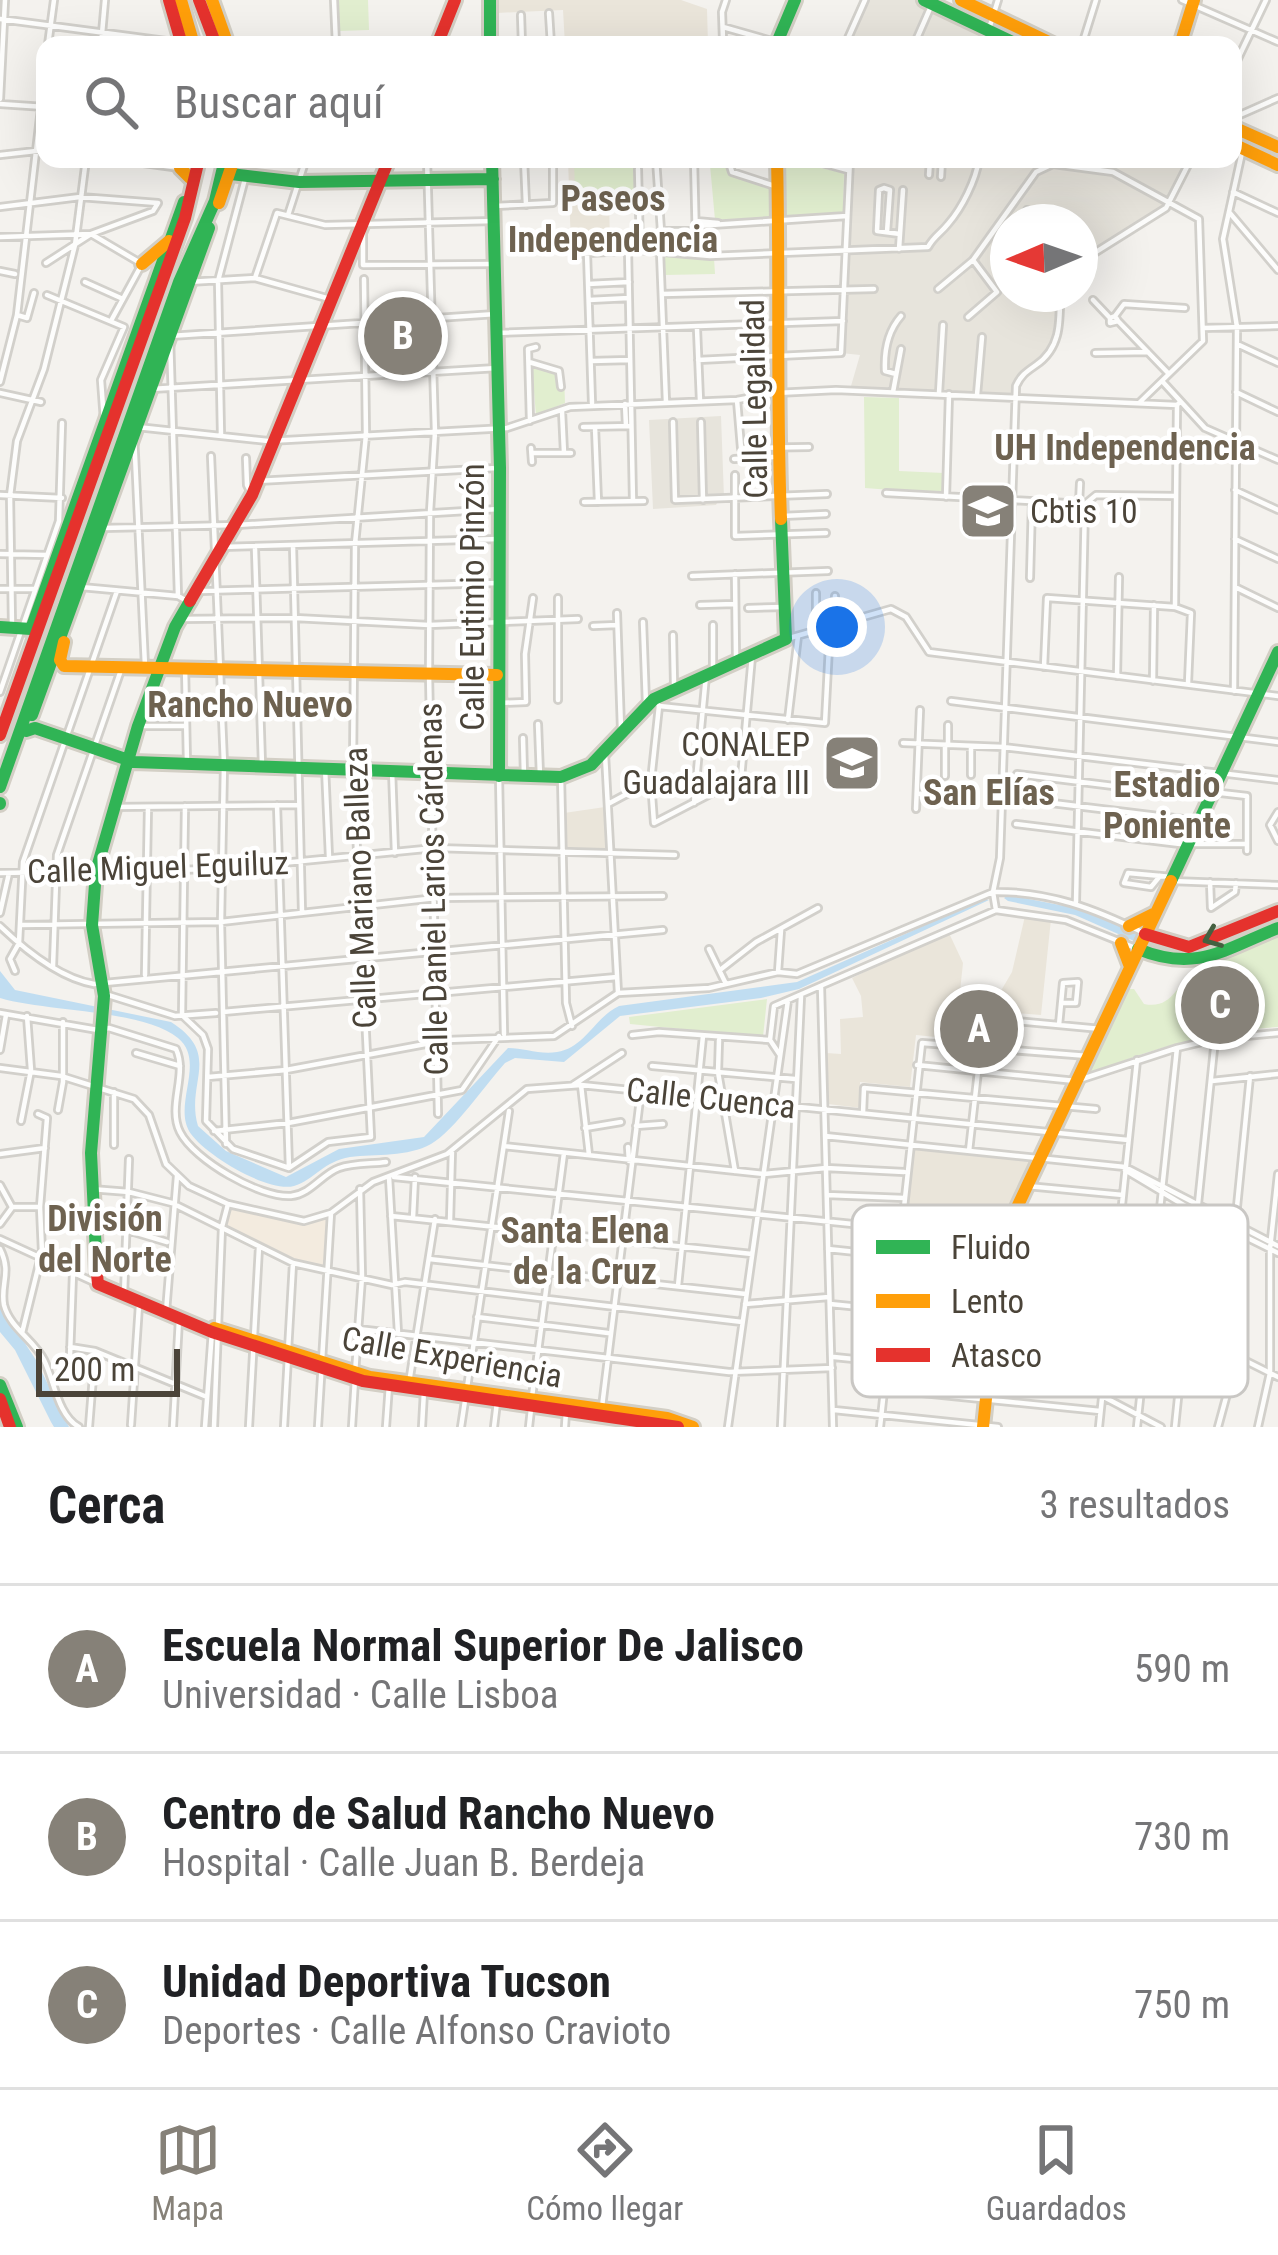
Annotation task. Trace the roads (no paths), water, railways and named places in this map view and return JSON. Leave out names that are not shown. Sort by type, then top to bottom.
[{"type":"main road","points":[[169,0],[183,36]]},
{"type":"main road","points":[[181,0],[185,36]]},
{"type":"main road","points":[[440,36],[455,0]]},
{"type":"main road","points":[[782,36],[795,0]]},
{"type":"main road","points":[[961,0],[1036,36]]},
{"type":"main road","points":[[1182,36],[1190,1]]},
{"type":"main road","points":[[490,2],[490,36]]},
{"type":"main road","points":[[928,2],[1000,36]]},
{"type":"main road","points":[[204,3],[213,36]]},
{"type":"main road","points":[[204,3],[223,36]]},
{"type":"main road","points":[[1242,127],[1278,147]]},
{"type":"main road","points":[[1242,148],[1278,165]]},
{"type":"main road","points":[[0,715],[16,627],[40,591],[81,488],[170,240],[189,168]]},
{"type":"main road","points":[[0,735],[189,207],[190,168]]},
{"type":"main road","points":[[0,804],[170,337],[223,168]]},
{"type":"main road","points":[[98,1284],[91,1189],[106,1090],[103,991],[92,925],[96,871],[152,666],[187,596],[237,525],[386,168]]},
{"type":"main road","name":"Calle Eutimio Pinzón","points":[[494,168],[499,776]]},
{"type":"main road","name":"Calle Legalidad","points":[[777,168],[781,323],[775,453],[785,607],[792,638]]},
{"type":"main road","points":[[0,787],[179,282],[235,173],[299,182],[493,179]]},
{"type":"main road","points":[[142,264],[170,240]]},
{"type":"main road","points":[[81,488],[94,472]]},
{"type":"main road","points":[[62,637],[62,665],[497,675]]},
{"type":"main road","points":[[26,731],[34,728],[127,760],[561,777],[584,770],[605,754],[653,703],[674,689],[792,638]]},
{"type":"main road","points":[[1019,1205],[1168,878],[1277,655]]},
{"type":"main road","points":[[1129,926],[1145,921],[1157,908]]},
{"type":"main road","points":[[1157,908],[1156,923],[1165,943]]},
{"type":"main road","points":[[1145,934],[1189,947],[1278,911]]},
{"type":"main road","points":[[1138,949],[1156,958],[1191,963],[1278,928]]},
{"type":"main road","points":[[1121,943],[1129,960],[1127,973]]},
{"type":"main road","points":[[1127,973],[1156,958]]},
{"type":"main road","name":"Calle Experiencia","points":[[98,1284],[355,1376],[601,1417],[667,1418],[693,1427]]},
{"type":"main road","points":[[0,1385],[14,1427]]},
{"type":"main road","name":"Calle Experiencia","points":[[466,1395],[673,1426]]},
{"type":"main road","points":[[983,1426],[986,1397]]},
{"type":"main road","points":[[0,1399],[14,1427]]},
{"type":"street","points":[[5,0],[0,101],[36,106]]},
{"type":"street","points":[[49,36],[53,0]]},
{"type":"street","points":[[101,36],[105,0]]},
{"type":"street","points":[[334,0],[336,36]]},
{"type":"street","points":[[723,36],[726,0]]},
{"type":"street","points":[[848,36],[865,0]]},
{"type":"street","points":[[989,31],[998,0]]},
{"type":"street","points":[[1085,36],[1096,0]]},
{"type":"street","points":[[1242,50],[1265,0]]},
{"type":"street","points":[[1190,1],[1278,42]]},
{"type":"street","points":[[917,36],[928,2]]},
{"type":"street","points":[[549,13],[550,36]]},
{"type":"street","points":[[521,15],[522,36]]},
{"type":"street","points":[[2,19],[130,36]]},
{"type":"street","points":[[723,27],[753,36]]},
{"type":"street","points":[[1242,117],[1278,98]]},
{"type":"street","points":[[0,155],[36,150],[17,315],[0,382]]},
{"type":"street","points":[[0,692],[16,627],[10,496],[16,441],[44,369],[75,245],[85,168]]},
{"type":"street","points":[[288,214],[303,168]]},
{"type":"street","name":"Calle Daniel Larios Cárdenas","points":[[427,168],[435,432],[428,674],[438,1114]]},
{"type":"street","points":[[524,168],[526,205]]},
{"type":"street","points":[[255,278],[277,213],[326,225],[429,223],[494,214],[553,203],[553,168]]},
{"type":"street","points":[[657,168],[661,231],[847,216]]},
{"type":"street","points":[[694,168],[695,244]]},
{"type":"street","points":[[729,168],[778,187]]},
{"type":"street","points":[[838,168],[849,171]]},
{"type":"street","points":[[698,360],[841,352],[849,168]]},
{"type":"street","points":[[929,168],[929,175]]},
{"type":"street","points":[[941,177],[942,168]]},
{"type":"street","points":[[574,254],[640,250],[710,256],[928,248],[974,181],[977,168]]},
{"type":"street","points":[[1015,204],[1036,172],[1044,168]]},
{"type":"street","points":[[1083,168],[1113,172],[1199,220],[1203,340],[1140,402]]},
{"type":"street","points":[[1098,250],[1171,202],[1187,168]]},
{"type":"street","points":[[1234,691],[1237,327],[1223,239],[1236,168]]},
{"type":"street","points":[[638,169],[640,250]]},
{"type":"street","points":[[221,435],[218,281],[235,173]]},
{"type":"street","points":[[887,233],[890,190],[881,188],[877,230],[887,233],[900,234]]},
{"type":"street","points":[[899,249],[903,190]]},
{"type":"street","points":[[1233,192],[1278,213]]},
{"type":"street","points":[[0,207],[80,197],[158,203],[153,211],[91,234],[46,263]]},
{"type":"street","points":[[1229,212],[1278,269]]},
{"type":"street","points":[[363,224],[363,265],[495,264]]},
{"type":"street","points":[[0,237],[91,234],[142,264],[112,320]]},
{"type":"street","points":[[938,289],[973,260],[990,234]]},
{"type":"street","points":[[628,250],[633,501]]},
{"type":"street","points":[[660,252],[665,402]]},
{"type":"street","points":[[587,253],[592,405]]},
{"type":"street","points":[[968,316],[997,292],[973,260]]},
{"type":"street","points":[[0,272],[15,274]]},
{"type":"street","points":[[188,282],[255,278],[332,300]]},
{"type":"street","name":"Calle Mariano Balleza","points":[[289,1168],[328,1142],[371,1136],[352,671],[356,516],[366,435],[364,279]]},
{"type":"street","points":[[85,282],[123,299]]},
{"type":"street","points":[[588,284],[628,282]]},
{"type":"street","points":[[662,294],[874,289]]},
{"type":"street","points":[[17,315],[27,318],[34,292]]},
{"type":"street","points":[[47,295],[124,326],[102,375],[104,427]]},
{"type":"street","points":[[589,300],[629,298]]},
{"type":"street","points":[[1098,304],[1169,374]]},
{"type":"street","points":[[1114,318],[1124,304],[1185,308]]},
{"type":"street","points":[[996,910],[993,892],[1000,858],[1015,397],[1018,378],[1055,345],[1058,312]]},
{"type":"street","points":[[187,596],[177,527],[170,337],[496,314]]},
{"type":"street","points":[[896,374],[885,371],[885,351],[901,316]]},
{"type":"street","points":[[496,333],[843,321]]},
{"type":"street","points":[[939,393],[943,325]]},
{"type":"street","points":[[697,326],[700,401]]},
{"type":"street","points":[[1203,328],[1278,326]]},
{"type":"street","points":[[977,395],[982,337]]},
{"type":"street","points":[[1237,344],[1278,363]]},
{"type":"street","points":[[530,421],[528,349],[536,347]]},
{"type":"street","points":[[885,351],[900,352],[892,392]]},
{"type":"street","points":[[1095,353],[1148,352]]},
{"type":"street","points":[[591,361],[630,360]]},
{"type":"street","points":[[529,362],[559,370],[561,387]]},
{"type":"street","points":[[44,369],[54,368]]},
{"type":"street","points":[[151,389],[497,368]]},
{"type":"street","points":[[94,372],[102,375]]},
{"type":"street","points":[[1162,381],[1178,404],[1205,428],[1278,460]]},
{"type":"street","points":[[152,666],[143,593],[135,430],[273,440],[499,429],[562,409],[592,405],[736,400],[836,390],[1178,404]]},
{"type":"street","points":[[1236,392],[1278,412]]},
{"type":"street","points":[[0,393],[41,402]]},
{"type":"street","points":[[946,497],[949,394]]},
{"type":"street","points":[[92,397],[102,396]]},
{"type":"street","points":[[736,400],[739,445],[775,453]]},
{"type":"street","points":[[1175,607],[1178,404]]},
{"type":"street","points":[[532,454],[568,453],[562,409]]},
{"type":"street","points":[[673,422],[675,500],[827,494]]},
{"type":"street","points":[[701,422],[703,500]]},
{"type":"street","points":[[0,590],[40,591],[62,498],[62,423]]},
{"type":"street","points":[[583,428],[628,426]]},
{"type":"street","points":[[595,427],[598,502]]},
{"type":"street","points":[[734,459],[809,447]]},
{"type":"street","points":[[751,449],[752,476]]},
{"type":"street","points":[[211,456],[222,668],[219,1013],[226,1144]]},
{"type":"street","points":[[246,458],[254,488],[500,468]]},
{"type":"street","points":[[735,475],[735,536],[826,532]]},
{"type":"street","points":[[1076,902],[1083,599],[1080,483]]},
{"type":"street","points":[[1235,490],[1278,510]]},
{"type":"street","points":[[886,493],[1082,504],[1096,495],[1176,496]]},
{"type":"street","points":[[0,495],[62,498]]},
{"type":"street","points":[[584,502],[644,501]]},
{"type":"street","points":[[1030,578],[1032,502]]},
{"type":"street","points":[[103,528],[237,525],[499,508]]},
{"type":"street","points":[[782,516],[826,514]]},
{"type":"street","points":[[219,552],[499,539]]},
{"type":"street","points":[[1235,539],[1278,559]]},
{"type":"street","points":[[293,546],[302,912]]},
{"type":"street","points":[[255,547],[262,765]]},
{"type":"street","points":[[0,554],[47,555]]},
{"type":"street","points":[[692,576],[828,571]]},
{"type":"street","points":[[735,574],[736,661]]},
{"type":"street","points":[[1118,676],[1119,577]]},
{"type":"street","points":[[81,587],[187,596],[219,590],[499,584]]},
{"type":"street","points":[[1234,587],[1278,608]]},
{"type":"street","points":[[15,971],[10,959],[19,944],[21,872],[117,591]]},
{"type":"street","points":[[816,593],[816,631]]},
{"type":"street","points":[[816,618],[834,613],[835,596]]},
{"type":"street","points":[[498,703],[526,702],[525,654],[533,598]]},
{"type":"street","points":[[558,598],[558,700]]},
{"type":"street","points":[[1044,667],[1047,598],[1175,607],[1190,610],[1188,685]]},
{"type":"street","points":[[700,605],[735,604]]},
{"type":"street","points":[[1153,681],[1154,605]]},
{"type":"street","points":[[748,608],[785,607]]},
{"type":"street","points":[[792,638],[891,609],[906,617],[929,652],[1278,696]]},
{"type":"street","points":[[617,613],[621,735]]},
{"type":"street","points":[[179,619],[295,618],[429,625],[578,619]]},
{"type":"street","points":[[644,622],[653,703],[652,823],[741,778],[752,654]]},
{"type":"street","points":[[593,626],[617,625]]},
{"type":"street","points":[[694,803],[713,625]]},
{"type":"street","points":[[653,703],[826,723],[830,627]]},
{"type":"street","points":[[673,634],[674,689]]},
{"type":"street","name":"Calle Legalidad","points":[[788,720],[792,638]]},
{"type":"street","points":[[0,664],[10,664]]},
{"type":"street","points":[[53,966],[57,854],[123,666]]},
{"type":"street","points":[[185,667],[188,764]]},
{"type":"street","points":[[950,701],[1278,742]]},
{"type":"street","points":[[916,809],[920,710]]},
{"type":"street","points":[[538,724],[540,776]]},
{"type":"street","points":[[946,776],[948,725]]},
{"type":"street","points":[[138,726],[187,726]]},
{"type":"street","points":[[523,738],[524,776]]},
{"type":"street","points":[[903,743],[1003,747],[1278,780]]},
{"type":"street","points":[[971,746],[971,775]]},
{"type":"street","points":[[605,754],[618,993]]},
{"type":"street","points":[[325,767],[329,860]]},
{"type":"street","points":[[392,770],[395,853]]},
{"type":"street","points":[[1016,824],[1247,848],[1247,796],[1017,774]]},
{"type":"street","name":"Calle Eutimio Pinzón","points":[[499,776],[501,1036]]},
{"type":"street","points":[[561,777],[567,1012],[572,1026]]},
{"type":"street","points":[[608,804],[651,781]]},
{"type":"street","points":[[916,794],[935,793]]},
{"type":"street","points":[[1011,798],[1198,821]]},
{"type":"street","points":[[113,807],[298,805]]},
{"type":"street","points":[[185,806],[182,1015],[205,1039],[204,1114],[226,1144],[289,1168],[278,806]]},
{"type":"street","points":[[145,978],[148,807]]},
{"type":"street","points":[[1278,812],[1270,825],[1278,841]]},
{"type":"street","name":"Calle Miguel Eguiluz","points":[[0,872],[221,869],[435,848],[675,855]]},
{"type":"street","points":[[0,913],[9,872]]},
{"type":"street","points":[[1168,878],[1151,887],[1124,884],[1128,872],[1278,885]]},
{"type":"street","points":[[1210,882],[1210,908],[1235,892],[1236,883]]},
{"type":"street","points":[[208,1077],[286,1070],[437,1042],[554,1036],[618,993],[726,984],[778,972],[797,974],[993,892],[1015,891],[1076,902],[1145,934]]},
{"type":"street","points":[[20,926],[221,922],[436,898],[663,896]]},
{"type":"street","points":[[720,970],[818,908]]},
{"type":"street","points":[[780,1055],[770,1040],[774,1006],[996,910],[1066,920],[1138,949]]},
{"type":"street","points":[[0,926],[19,944],[76,980],[182,1015],[617,977]]},
{"type":"street","points":[[778,972],[782,928]]},
{"type":"street","points":[[103,991],[145,978],[663,930]]},
{"type":"street","points":[[709,949],[726,984]]},
{"type":"street","points":[[821,987],[833,1427]]},
{"type":"street","points":[[781,1427],[801,996]]},
{"type":"street","points":[[728,1427],[788,1000]]},
{"type":"street","points":[[1059,1025],[1061,1003]]},
{"type":"street","points":[[0,1050],[3,1014],[109,1028],[176,1049],[181,1066],[178,1128],[208,1164],[277,1194],[292,1196],[340,1168],[386,1162]]},
{"type":"street","points":[[21,1121],[32,1070],[27,1016]]},
{"type":"street","points":[[969,1151],[984,1018],[1101,1029]]},
{"type":"street","points":[[58,1110],[63,1022]]},
{"type":"street","points":[[917,1065],[1076,1081],[1215,1039],[1278,1034]]},
{"type":"street","points":[[632,1035],[770,1040]]},
{"type":"street","points":[[214,1131],[288,1123],[462,1090],[501,1036]]},
{"type":"street","points":[[678,1286],[703,1036]]},
{"type":"street","points":[[719,1037],[718,1072],[735,1171]]},
{"type":"street","points":[[1198,1205],[1215,1039]]},
{"type":"street","points":[[903,1205],[917,1065],[925,1041],[1088,1056]]},
{"type":"street","points":[[1159,1205],[1177,1048]]},
{"type":"street","points":[[136,1053],[181,1066]]},
{"type":"street","points":[[589,1156],[577,1085],[622,1053]]},
{"type":"street","points":[[1122,1205],[1137,1060]]},
{"type":"street","points":[[652,1066],[797,1079]]},
{"type":"street","points":[[0,1069],[61,1076],[134,1099],[146,1109],[160,1154],[177,1176],[228,1204],[294,1220],[331,1213],[318,1427]]},
{"type":"street","points":[[1210,1081],[1278,1074]]},
{"type":"street","points":[[1236,1205],[1250,1076]]},
{"type":"street","name":"Calle Cuenca","points":[[331,1213],[360,1189],[452,1150],[527,1089],[577,1085],[1128,1140]]},
{"type":"street","points":[[863,1113],[862,1088],[1096,1109]]},
{"type":"street","points":[[106,1090],[114,1144]]},
{"type":"street","points":[[601,1417],[641,1091]]},
{"type":"street","points":[[461,1427],[509,1111]]},
{"type":"street","points":[[22,1333],[40,1260],[47,1116],[38,1114]]},
{"type":"street","points":[[585,1128],[621,1122]]},
{"type":"street","points":[[636,1126],[663,1124]]},
{"type":"street","points":[[825,1136],[1115,1166],[1188,1205]]},
{"type":"street","points":[[504,1146],[764,1174],[826,1168],[907,1172]]},
{"type":"street","points":[[628,1147],[630,1161]]},
{"type":"street","points":[[0,1154],[45,1148]]},
{"type":"street","points":[[450,1221],[452,1150]]},
{"type":"street","points":[[530,1427],[564,1153]]},
{"type":"street","points":[[124,1295],[130,1159]]},
{"type":"street","points":[[1258,1427],[1270,1373],[1278,1174]]},
{"type":"street","points":[[172,1427],[170,1243],[177,1176]]},
{"type":"street","points":[[398,1334],[388,1177],[852,1223]]},
{"type":"street","points":[[413,1218],[415,1178]]},
{"type":"street","points":[[0,1185],[13,1208]]},
{"type":"street","points":[[1027,1186],[1123,1196]]},
{"type":"street","points":[[91,1189],[172,1202],[293,1263],[395,1285],[742,1322]]},
{"type":"street","points":[[352,1427],[362,1277],[360,1189]]},
{"type":"street","points":[[826,1195],[904,1198]]},
{"type":"street","points":[[205,1427],[222,1227],[228,1204]]},
{"type":"street","points":[[0,1224],[13,1208],[40,1207]]},
{"type":"street","points":[[391,1216],[752,1254]]},
{"type":"street","points":[[422,1427],[417,1336],[435,1220]]},
{"type":"street","points":[[127,1230],[170,1243]]},
{"type":"street","name":"Calle Experiencia","points":[[0,1239],[98,1284]]},
{"type":"street","points":[[249,1427],[260,1247]]},
{"type":"street","points":[[0,1249],[7,1267],[4,1306],[41,1353],[68,1420],[79,1427]]},
{"type":"street","points":[[828,1249],[852,1251]]},
{"type":"street","points":[[429,1258],[746,1294]]},
{"type":"street","points":[[284,1427],[293,1263]]},
{"type":"street","points":[[70,1356],[73,1274]]},
{"type":"street","points":[[745,1304],[830,1300],[852,1304]]},
{"type":"street","points":[[131,1425],[139,1301]]},
{"type":"street","points":[[477,1317],[610,1333]]},
{"type":"street","points":[[214,1328],[214,1427]]},
{"type":"street","points":[[358,1329],[736,1371],[832,1368]]},
{"type":"street","points":[[70,1347],[95,1351],[207,1396]]},
{"type":"street","points":[[89,1427],[95,1351]]},
{"type":"street","points":[[832,1357],[852,1359]]},
{"type":"street","points":[[1248,1362],[1278,1377]]},
{"type":"street","points":[[386,1427],[389,1383]]},
{"type":"street","points":[[880,1427],[883,1397]]},
{"type":"street","points":[[958,1397],[1100,1412]]},
{"type":"street","points":[[1099,1427],[1102,1397]]},
{"type":"street","points":[[1104,1397],[1161,1427]]},
{"type":"street","points":[[1137,1427],[1140,1397]]},
{"type":"street","points":[[1175,1427],[1178,1397]]},
{"type":"street","points":[[1218,1427],[1224,1397]]},
{"type":"street","points":[[494,1427],[496,1402]]},
{"type":"street","points":[[834,1410],[998,1427]]},
{"type":"street","points":[[565,1427],[566,1411]]},
{"type":"water","points":[[1004,898],[1080,909],[1136,933],[1139,939],[1134,941],[1075,915],[1008,901]]},
{"type":"water","points":[[989,900],[799,989],[620,1016],[564,1062],[515,1058],[505,1063],[460,1118],[431,1144],[402,1153],[341,1159],[294,1186],[269,1184],[238,1170],[191,1134],[185,1111],[189,1059],[178,1038],[141,1021],[0,998],[0,971],[15,990],[171,1022],[187,1034],[199,1058],[198,1126],[226,1151],[286,1177],[339,1149],[424,1137],[508,1048],[544,1053],[567,1049],[619,1006],[797,982]]},
{"type":"water","points":[[0,1305],[36,1360],[69,1427],[54,1427],[15,1350],[0,1332]]},
{"type":"place","name":"Centro de Salud Rancho Nuevo","points":[[403,336]]},
{"type":"place","name":"Cbtis 10","points":[[988,511]]},
{"type":"place","name":"CONALEP Guadalajara III","points":[[852,763]]},
{"type":"place","name":"Unidad Deportiva Tucson","points":[[1220,1005]]},
{"type":"place","name":"Escuela Normal Superior De Jalisco","points":[[979,1029]]},
{"type":"district","name":"Paseos Independencia","points":[[613,220]]},
{"type":"district","name":"UH Independencia","points":[[1125,448]]},
{"type":"district","name":"Rancho Nuevo","points":[[250,705]]},
{"type":"district","name":"San Elías","points":[[989,793]]},
{"type":"district","name":"Estadio Poniente","points":[[1167,806]]},
{"type":"district","name":"División del Norte","points":[[105,1240]]},
{"type":"district","name":"Santa Elena de la Cruz","points":[[585,1252]]}]
